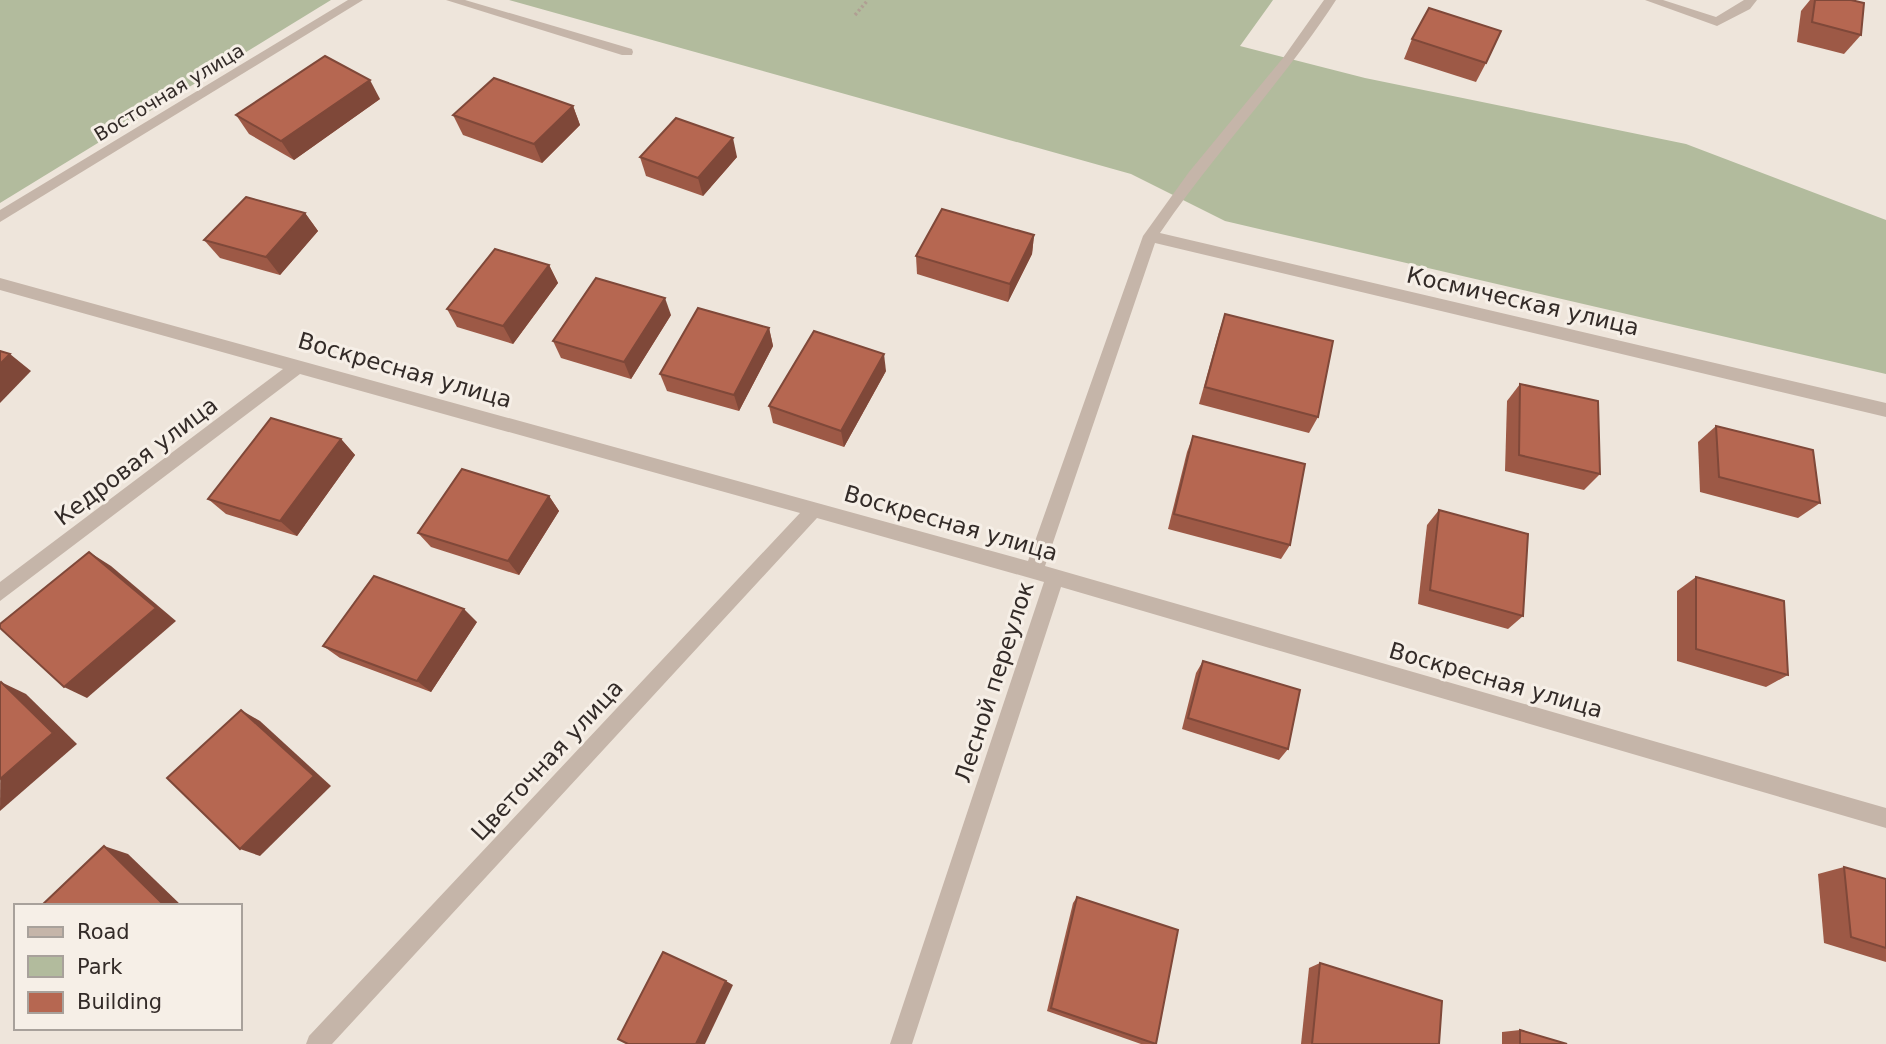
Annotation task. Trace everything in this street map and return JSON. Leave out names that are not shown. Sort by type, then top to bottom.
[{"type":"street","name":"Восточная улица","points":[[0,217],[357,0]]},
{"type":"street","points":[[452,0],[627,52]]},
{"type":"street","name":"Лесной переулок","points":[[901,1044],[1055,578],[1034,571],[1150,236],[1175,197],[1301,46],[1330,0]]},
{"type":"street","points":[[1651,0],[1717,22],[1746,6],[1751,0]]},
{"type":"street","name":"Космическая улица","points":[[1150,236],[1886,410]]},
{"type":"street","name":"Воскресная улица","points":[[0,284],[300,365],[1034,571]]},
{"type":"street","name":"Кедровая улица","points":[[0,593],[300,365]]},
{"type":"street","name":"Цветочная улица","points":[[317,1044],[814,510]]},
{"type":"street","name":"Воскресная улица","points":[[1055,578],[1886,818]]},
{"type":"path","points":[[855,15],[868,0]]},
{"type":"green space","points":[[0,0],[331,0],[0,203]]},
{"type":"green space","points":[[509,0],[1273,0],[1240,46],[1365,78],[1686,144],[1886,220],[1886,374],[1225,221],[1131,174]]},
{"type":"building","points":[[1815,0],[1851,0],[1864,3],[1861,35],[1812,22]]},
{"type":"building","points":[[1429,8],[1501,31],[1486,63],[1412,39]]},
{"type":"building","points":[[325,56],[370,80],[281,141],[236,115]]},
{"type":"building","points":[[494,78],[573,106],[534,144],[453,115]]},
{"type":"building","points":[[676,118],[733,138],[698,178],[640,157]]},
{"type":"building","points":[[246,197],[305,213],[266,257],[204,240]]},
{"type":"building","points":[[942,209],[1034,235],[1010,284],[916,256]]},
{"type":"building","points":[[495,249],[549,265],[503,326],[447,309]]},
{"type":"building","points":[[596,278],[665,298],[624,362],[553,341]]},
{"type":"building","points":[[698,308],[769,328],[734,395],[660,374]]},
{"type":"building","points":[[1225,314],[1333,341],[1318,417],[1205,387]]},
{"type":"building","points":[[814,331],[884,354],[841,431],[769,406]]},
{"type":"building","points":[[0,351],[10,354],[0,364]]},
{"type":"building","points":[[1520,384],[1598,401],[1600,474],[1519,455]]},
{"type":"building","points":[[271,418],[341,439],[280,521],[208,499]]},
{"type":"building","points":[[1716,426],[1813,450],[1820,503],[1719,477]]},
{"type":"building","points":[[1193,436],[1305,464],[1290,545],[1174,514]]},
{"type":"building","points":[[462,469],[549,496],[508,561],[418,533]]},
{"type":"building","points":[[1439,510],[1528,534],[1523,616],[1430,590]]},
{"type":"building","points":[[89,552],[156,608],[64,687],[0,628],[0,624]]},
{"type":"building","points":[[374,576],[464,609],[417,681],[323,646]]},
{"type":"building","points":[[1696,577],[1784,601],[1788,675],[1696,649]]},
{"type":"building","points":[[1203,661],[1300,690],[1288,749],[1188,718]]},
{"type":"building","points":[[0,683],[53,733],[0,779]]},
{"type":"building","points":[[241,710],[314,776],[240,849],[167,778]]},
{"type":"building","points":[[104,846],[163,904],[43,904]]},
{"type":"building","points":[[1844,867],[1886,879],[1886,948],[1851,937]]},
{"type":"building","points":[[1077,897],[1178,930],[1156,1044],[1051,1008]]},
{"type":"building","points":[[663,952],[726,981],[696,1044],[628,1044],[618,1039]]},
{"type":"building","points":[[1320,963],[1442,1001],[1439,1044],[1312,1044]]},
{"type":"building","points":[[1520,1030],[1567,1044],[1520,1044]]}]
